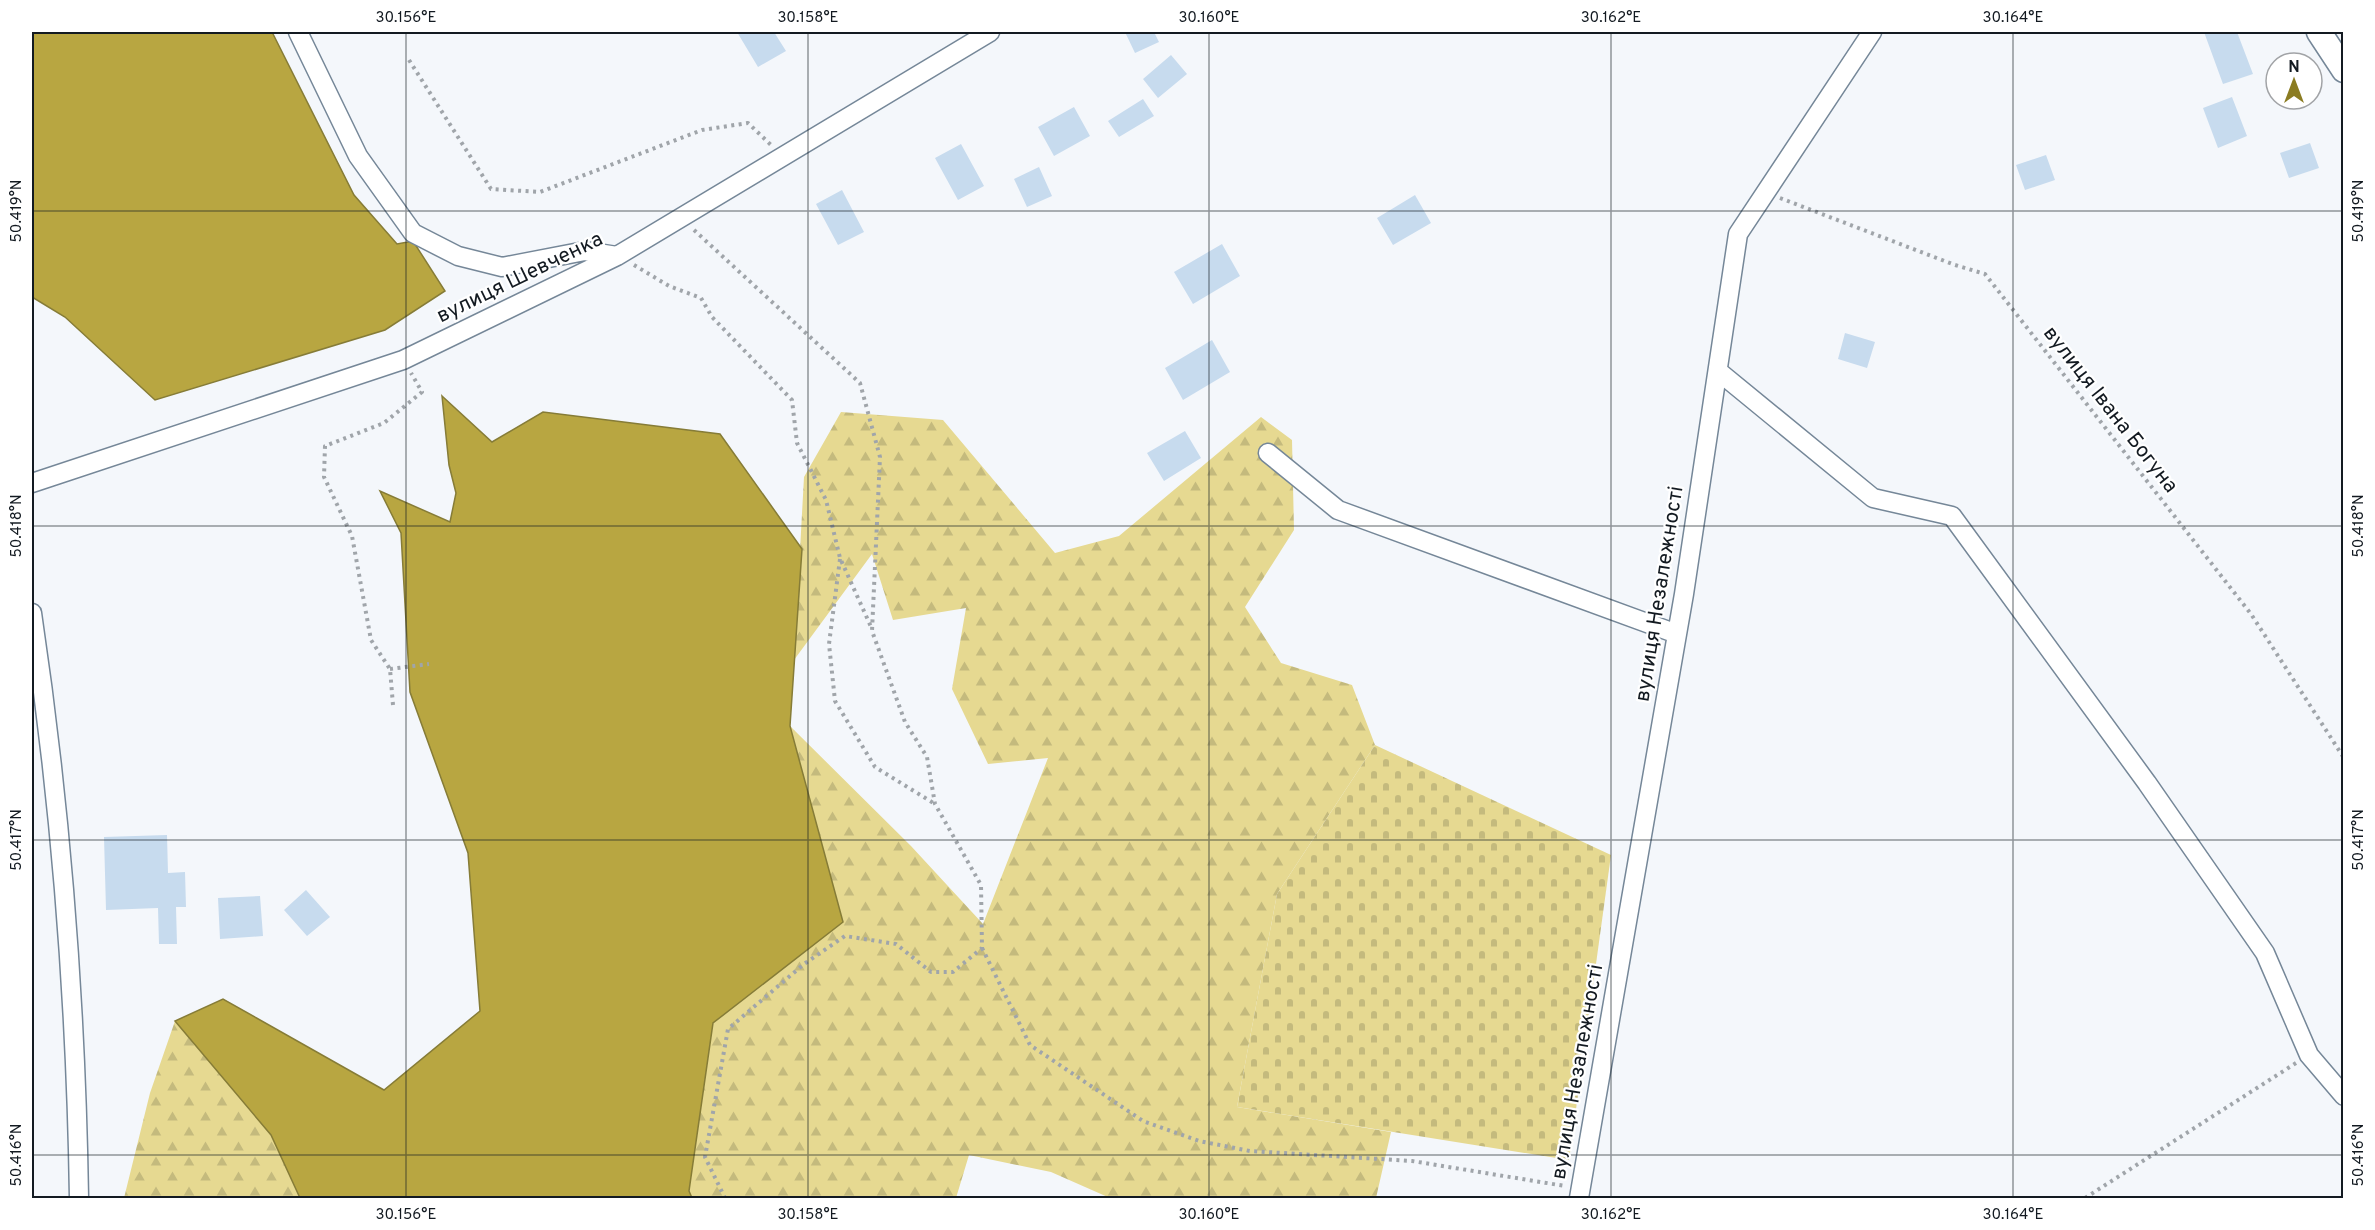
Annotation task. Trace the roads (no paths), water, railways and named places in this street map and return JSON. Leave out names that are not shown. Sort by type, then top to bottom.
[{"type":"street","points":[[298,32],[358,156],[413,232],[458,256],[502,267],[585,251],[618,256]]},
{"type":"street","name":"вулиця Шевченка","points":[[32,483],[403,360],[618,256],[990,32]]},
{"type":"street","name":"вулиця Незалежності","points":[[1580,1193],[1677,634],[1738,234],[1872,32]]},
{"type":"street","points":[[2319,32],[2343,70]]},
{"type":"street","points":[[1718,371],[1874,498],[1952,516],[2147,783],[2265,953],[2309,1055],[2343,1096]]},
{"type":"street","points":[[1268,453],[1338,510],[1677,634]]},
{"type":"street","points":[[32,613],[56,798],[77,1063],[79,1198]]}]
